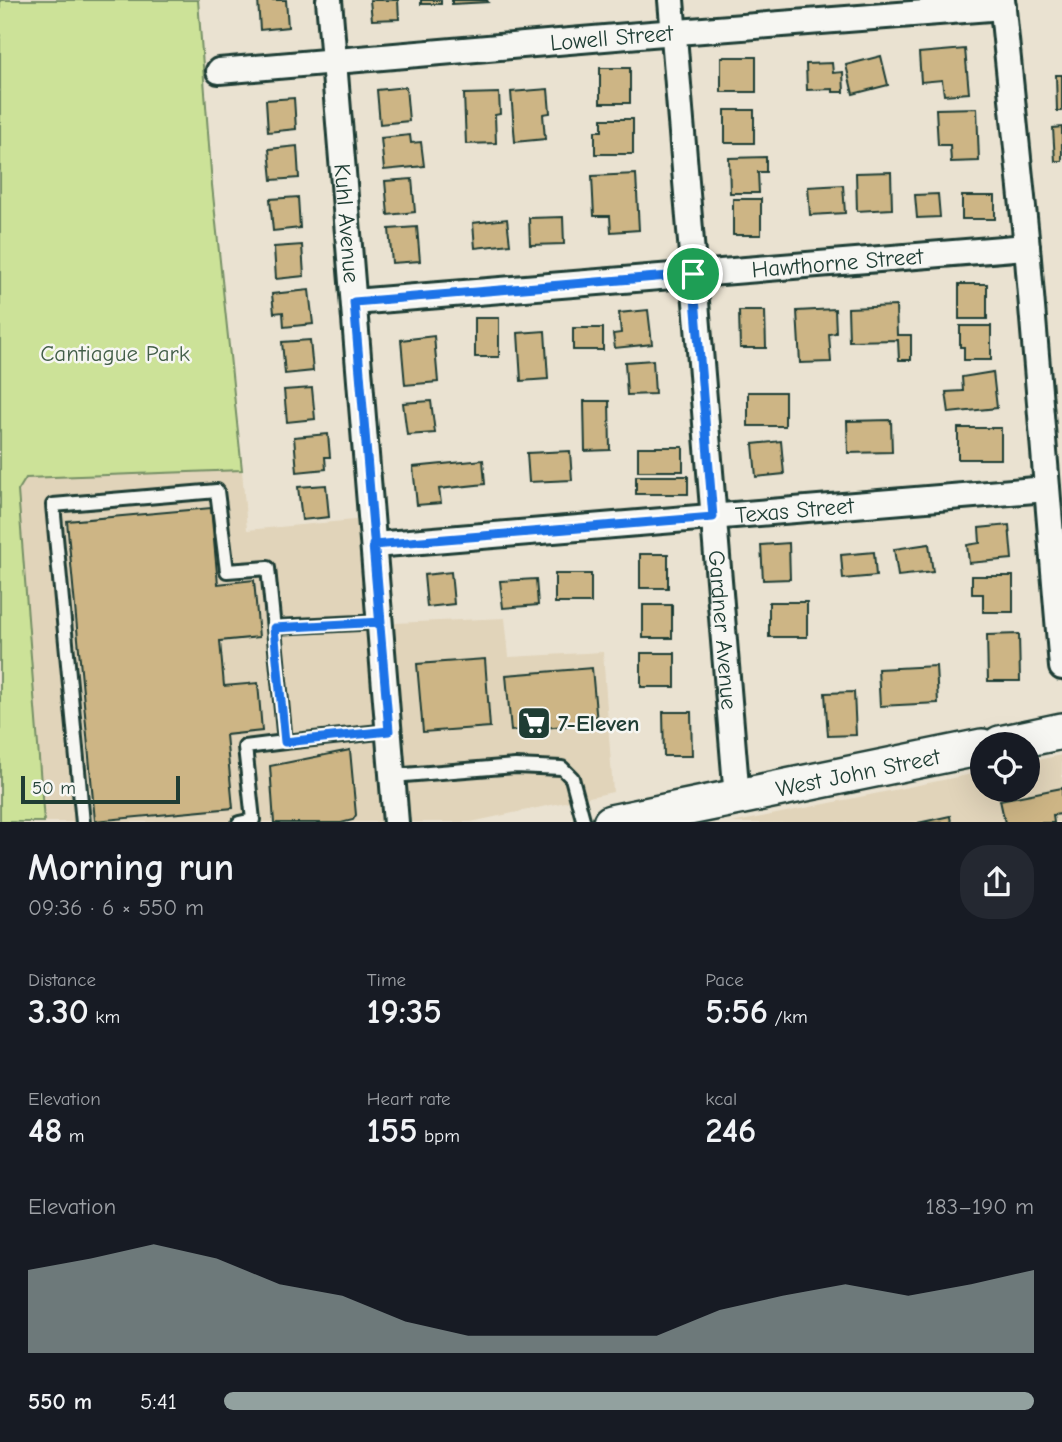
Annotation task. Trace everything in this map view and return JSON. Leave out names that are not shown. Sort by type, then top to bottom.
[{"type":"main road","points":[[1040,736],[1062,731]]},
{"type":"main road","name":"West John Street","points":[[611,822],[970,749]]},
{"type":"street","name":"Kuhl Avenue","points":[[329,0],[396,822]]},
{"type":"street","name":"Gardner Avenue","points":[[671,0],[737,798]]},
{"type":"street","name":"Lowell Street","points":[[219,71],[1003,4]]},
{"type":"street","points":[[1003,4],[1027,247],[1062,667]]},
{"type":"street","name":"Hawthorne Street","points":[[354,302],[1027,247]]},
{"type":"street","name":"Texas Street","points":[[373,545],[1047,489]]},
{"type":"lane","points":[[82,822],[53,505],[217,491],[227,571],[268,568],[285,742]]},
{"type":"lane","points":[[274,628],[381,622]]},
{"type":"lane","points":[[239,822],[253,820],[245,747],[389,731]]},
{"type":"lane","points":[[392,776],[515,766],[562,768],[572,778],[584,822]]},
{"type":"shaded area","points":[[242,470],[247,530],[365,519],[373,624],[505,618],[509,657],[603,652],[613,792],[471,822],[44,822],[17,478]]},
{"type":"shaded area","points":[[1062,755],[1062,822],[737,822],[970,774],[970,802],[1040,802],[1040,759]]},
{"type":"green space","name":"Cantiague Park","points":[[0,0],[198,0],[212,185],[242,470],[26,478],[18,491],[44,822],[0,822]]},
{"type":"building","points":[[258,0],[286,0],[288,27],[260,30]]},
{"type":"building","points":[[370,0],[398,0],[399,19],[372,20]]},
{"type":"building","points":[[421,0],[441,0],[441,4],[421,4]]},
{"type":"building","points":[[452,0],[487,0],[488,2],[452,4]]},
{"type":"building","points":[[965,49],[969,93],[944,95],[942,80],[921,82],[919,53]]},
{"type":"building","points":[[881,56],[888,85],[853,94],[846,65]]},
{"type":"building","points":[[721,57],[756,57],[756,92],[721,92]]},
{"type":"building","points":[[832,63],[833,73],[843,72],[844,92],[833,92],[833,89],[807,90],[806,64]]},
{"type":"building","points":[[600,68],[630,68],[630,103],[600,103]]},
{"type":"building","points":[[1056,75],[1062,75],[1062,111],[1057,111]]},
{"type":"building","points":[[406,87],[409,121],[380,124],[377,90]]},
{"type":"building","points":[[548,89],[550,113],[543,114],[545,139],[515,142],[511,92]]},
{"type":"building","points":[[499,93],[500,114],[495,115],[496,143],[466,144],[464,94]]},
{"type":"building","points":[[294,98],[296,129],[268,132],[266,100]]},
{"type":"building","points":[[977,108],[979,161],[951,162],[950,145],[938,145],[936,109]]},
{"type":"building","points":[[725,110],[754,110],[754,143],[725,143]]},
{"type":"building","points":[[602,119],[633,119],[633,154],[595,154],[595,131],[602,131]]},
{"type":"building","points":[[1062,127],[1062,161],[1055,161],[1053,128]]},
{"type":"building","points":[[410,135],[411,143],[421,142],[424,166],[384,170],[381,138]]},
{"type":"building","points":[[297,146],[299,178],[272,180],[269,149]]},
{"type":"building","points":[[766,157],[766,172],[758,172],[759,193],[730,193],[729,158]]},
{"type":"building","points":[[891,172],[892,209],[857,211],[856,173]]},
{"type":"building","points":[[636,174],[639,230],[611,232],[610,216],[594,216],[592,176]]},
{"type":"building","points":[[412,179],[415,212],[388,215],[385,181]]},
{"type":"building","points":[[843,185],[845,213],[810,215],[808,187]]},
{"type":"building","points":[[938,194],[940,217],[917,218],[915,195]]},
{"type":"building","points":[[962,196],[995,196],[995,219],[962,219]]},
{"type":"building","points":[[298,197],[300,228],[273,231],[270,199]]},
{"type":"building","points":[[733,199],[761,199],[761,235],[733,235]]},
{"type":"building","points":[[563,217],[564,244],[530,245],[529,218]]},
{"type":"building","points":[[507,219],[510,244],[475,248],[473,223]]},
{"type":"building","points":[[417,227],[420,261],[392,263],[389,229]]},
{"type":"building","points":[[302,245],[304,276],[276,279],[274,247]]},
{"type":"building","points":[[959,284],[987,284],[987,319],[959,319]]},
{"type":"building","points":[[309,290],[313,324],[284,327],[283,312],[274,313],[272,294]]},
{"type":"building","points":[[896,306],[897,335],[911,335],[911,360],[899,360],[898,340],[849,341],[848,308]]},
{"type":"building","points":[[835,309],[836,333],[829,334],[831,362],[800,363],[797,311]]},
{"type":"building","points":[[648,310],[652,344],[615,348],[613,334],[621,333],[619,313]]},
{"type":"building","points":[[739,311],[765,311],[766,348],[740,348]]},
{"type":"building","points":[[475,318],[499,318],[499,357],[475,357]]},
{"type":"building","points":[[960,326],[991,326],[991,360],[964,360],[964,347],[960,347]]},
{"type":"building","points":[[573,328],[603,328],[603,350],[573,350]]},
{"type":"building","points":[[545,331],[548,379],[521,381],[518,333]]},
{"type":"building","points":[[434,336],[438,382],[405,385],[401,340]]},
{"type":"building","points":[[310,340],[313,371],[285,374],[282,342]]},
{"type":"building","points":[[653,360],[655,394],[627,395],[625,362]]},
{"type":"building","points":[[993,372],[997,408],[949,413],[946,392],[963,391],[962,377]]},
{"type":"building","points":[[312,388],[315,419],[287,422],[284,390]]},
{"type":"building","points":[[748,392],[785,392],[785,426],[748,426]]},
{"type":"building","points":[[431,401],[435,433],[407,435],[403,403]]},
{"type":"building","points":[[584,401],[609,401],[610,450],[585,451]]},
{"type":"building","points":[[891,420],[892,452],[848,453],[847,421]]},
{"type":"building","points":[[958,428],[1001,428],[1001,459],[958,459]]},
{"type":"building","points":[[328,434],[330,457],[325,457],[326,469],[297,472],[294,437]]},
{"type":"building","points":[[781,441],[784,474],[756,477],[753,444]]},
{"type":"building","points":[[638,447],[683,447],[683,471],[638,471]]},
{"type":"building","points":[[570,451],[572,480],[529,482],[527,453]]},
{"type":"building","points":[[483,460],[485,484],[439,489],[441,503],[417,505],[413,467]]},
{"type":"building","points":[[636,476],[688,476],[688,494],[636,494]]},
{"type":"building","points":[[326,485],[329,517],[302,520],[298,487]]},
{"type":"building","points":[[211,508],[218,584],[254,580],[259,637],[220,641],[224,686],[258,683],[262,731],[226,735],[233,808],[95,821],[67,521]]},
{"type":"building","points":[[1009,525],[1012,559],[969,563],[967,545],[980,543],[979,528]]},
{"type":"building","points":[[789,543],[790,579],[763,580],[761,545]]},
{"type":"building","points":[[929,544],[933,572],[898,576],[894,549]]},
{"type":"building","points":[[874,552],[876,576],[843,579],[841,555]]},
{"type":"building","points":[[640,554],[668,554],[668,588],[640,588]]},
{"type":"building","points":[[451,572],[454,604],[427,607],[424,575]]},
{"type":"building","points":[[555,574],[591,574],[591,603],[555,603]]},
{"type":"building","points":[[972,576],[1013,576],[1013,612],[983,612],[983,594],[972,594]]},
{"type":"building","points":[[536,579],[538,605],[503,608],[500,581]]},
{"type":"building","points":[[769,602],[807,602],[807,637],[769,637]]},
{"type":"building","points":[[643,605],[672,605],[672,638],[643,638]]},
{"type":"building","points":[[1019,634],[1020,681],[988,681],[987,635]]},
{"type":"building","points":[[641,653],[675,653],[675,687],[641,687]]},
{"type":"building","points":[[485,659],[490,727],[423,732],[417,664]]},
{"type":"building","points":[[936,666],[938,703],[880,706],[878,669]]},
{"type":"building","points":[[592,668],[597,723],[511,731],[506,675]]},
{"type":"building","points":[[854,692],[856,735],[828,736],[825,693]]},
{"type":"building","points":[[663,712],[691,712],[692,756],[664,756]]},
{"type":"building","points":[[350,750],[356,815],[353,820],[274,822],[270,766]]},
{"type":"building","points":[[1062,788],[1062,814],[1053,815],[1054,822],[1005,822],[1000,802],[1040,802],[1040,792]]},
{"type":"building","points":[[950,816],[951,822],[923,822]]},
{"type":"place","name":"7-Eleven","points":[[534,723]]},
{"type":"route","points":[[693,274],[354,302],[373,545],[381,622],[274,628],[285,742],[389,731],[381,622],[373,545],[713,517],[693,274]]}]
